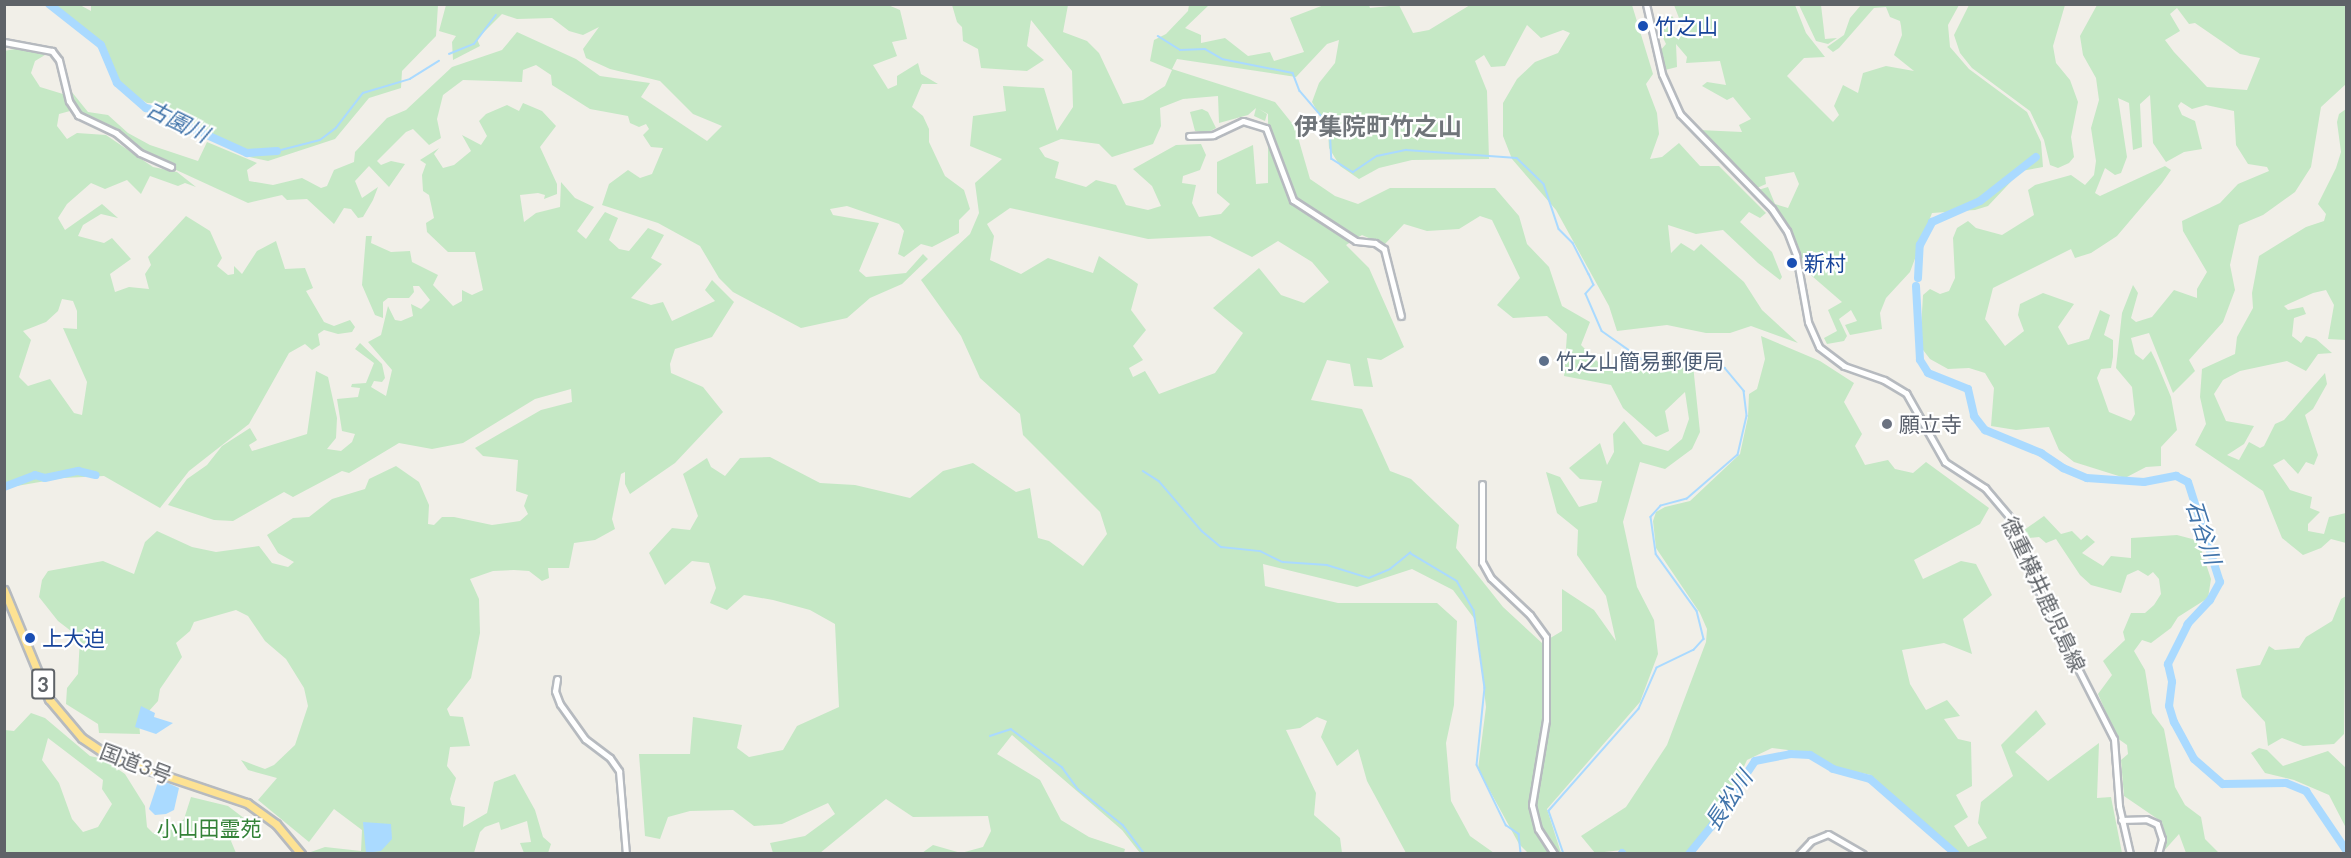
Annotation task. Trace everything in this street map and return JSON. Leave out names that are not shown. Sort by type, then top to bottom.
[{"type":"highway","name":"国道3号","points":[[4,590],[50,699],[82,738],[120,760],[239,799],[276,824],[301,854]]},
{"type":"street","name":"徳重横井鹿児島線","points":[[1646,4],[1662,74],[1680,114],[1772,209],[1787,231],[1796,255],[1808,322],[1820,347],[1844,366],[1884,380],[1906,393],[1945,462],[1985,488],[2013,521],[2035,584],[2114,739],[2121,820],[2130,854]]},
{"type":"street","points":[[4,42],[52,51],[58,60],[69,101],[78,114],[116,133],[140,153],[171,167]]},
{"type":"street","points":[[1189,136],[1213,135],[1243,121],[1266,128],[1293,200],[1356,241],[1376,243],[1384,249],[1401,316]]},
{"type":"street","points":[[1482,484],[1482,562],[1546,637],[1546,720],[1532,805],[1538,829],[1554,854]]},
{"type":"street","points":[[556,679],[555,691],[560,704],[585,739],[610,758],[619,771],[626,854]]},
{"type":"street","points":[[2121,820],[2146,819],[2157,824],[2162,838],[2158,854]]},
{"type":"street","points":[[1798,854],[1811,841],[1828,834],[1863,854]]},
{"type":"green space","points":[[91,4],[438,5],[436,36],[402,71],[401,88],[369,98],[335,139],[268,161],[245,156],[213,140],[161,103],[147,103],[133,94],[118,79],[107,50],[84,36],[64,14],[46,5],[80,5],[91,11]]},
{"type":"green space","points":[[446,5],[888,5],[900,10],[907,39],[892,42],[897,56],[873,65],[888,89],[897,85],[897,76],[918,63],[921,74],[938,84],[922,84],[912,107],[923,116],[929,129],[929,142],[945,176],[964,190],[970,209],[959,220],[959,233],[932,247],[921,244],[904,257],[898,254],[904,231],[899,224],[847,206],[830,209],[833,215],[879,223],[859,271],[866,277],[906,273],[923,254],[928,259],[902,284],[870,298],[847,318],[801,328],[733,292],[719,278],[700,246],[658,223],[602,205],[609,184],[628,170],[640,178],[652,174],[663,148],[651,147],[643,135],[649,129],[646,124],[639,127],[630,123],[628,116],[590,109],[552,85],[551,75],[536,65],[523,70],[522,82],[463,80],[443,95],[437,119],[441,138],[429,145],[413,129],[406,132],[377,161],[381,165],[391,161],[405,164],[389,187],[369,166],[355,181],[362,198],[378,187],[363,217],[358,218],[351,209],[344,208],[334,224],[307,199],[287,200],[282,195],[248,203],[148,157],[78,112],[73,103],[71,91],[88,112],[108,115],[128,133],[150,145],[198,161],[207,142],[257,163],[247,170],[249,181],[273,185],[302,178],[321,188],[327,186],[334,170],[354,162],[355,152],[387,118],[406,110],[452,67],[502,50],[517,32],[576,59],[600,76],[650,83],[641,97],[707,141],[722,126],[693,114],[660,81],[610,69],[586,58],[583,49],[599,27],[583,35],[569,31],[552,18],[517,19],[502,14],[477,39],[480,46],[453,60],[452,42],[456,36],[439,31]]},
{"type":"green space","points":[[952,5],[1068,5],[1063,32],[1087,41],[1099,53],[1123,104],[1143,100],[1165,86],[1172,70],[1150,61],[1154,40],[1166,34],[1188,11],[1189,5],[1209,5],[1185,28],[1201,35],[1201,43],[1225,38],[1248,56],[1270,52],[1274,61],[1304,52],[1290,18],[1324,5],[1369,5],[1370,8],[1399,5],[1413,33],[1429,30],[1470,5],[1632,5],[1653,74],[1646,84],[1657,113],[1659,134],[1650,159],[1662,157],[1679,143],[1700,166],[1719,166],[1766,213],[1760,218],[1749,212],[1740,222],[1772,252],[1782,277],[1780,280],[1758,263],[1723,230],[1696,234],[1668,225],[1671,253],[1681,243],[1694,251],[1701,244],[1744,282],[1762,310],[1798,343],[1751,326],[1730,333],[1706,333],[1667,325],[1617,331],[1609,306],[1556,210],[1512,159],[1503,136],[1503,103],[1517,79],[1535,62],[1558,53],[1570,33],[1563,30],[1541,38],[1527,25],[1505,66],[1491,67],[1484,55],[1475,61],[1487,91],[1489,159],[1412,160],[1379,168],[1359,179],[1340,166],[1329,148],[1328,130],[1312,102],[1319,83],[1335,63],[1339,40],[1327,44],[1296,77],[1177,59],[1172,69],[1275,102],[1295,127],[1310,179],[1335,196],[1358,204],[1390,188],[1495,188],[1519,216],[1527,244],[1549,267],[1562,306],[1590,322],[1581,345],[1602,366],[1629,371],[1664,361],[1693,365],[1700,432],[1692,449],[1665,469],[1640,462],[1623,522],[1637,587],[1654,620],[1658,654],[1640,702],[1547,809],[1561,853],[1528,853],[1519,844],[1478,769],[1486,707],[1476,621],[1453,590],[1412,569],[1357,587],[1263,564],[1265,586],[1338,603],[1437,603],[1457,621],[1454,705],[1446,743],[1451,801],[1470,836],[1494,853],[1406,853],[1367,781],[1358,749],[1337,766],[1321,737],[1327,721],[1317,717],[1300,728],[1286,730],[1316,793],[1314,815],[1340,838],[1342,853],[1140,853],[1122,830],[1012,735],[997,754],[1040,780],[1061,820],[1089,837],[1125,849],[1124,853],[961,853],[983,847],[991,831],[988,816],[913,817],[886,799],[820,853],[773,853],[770,843],[805,836],[835,814],[828,803],[782,824],[754,826],[733,810],[690,811],[668,817],[660,839],[645,836],[639,754],[690,754],[693,717],[742,725],[737,748],[749,757],[783,750],[797,726],[839,707],[835,624],[810,610],[744,595],[727,610],[710,603],[716,588],[709,563],[692,561],[665,585],[649,553],[672,528],[690,530],[698,516],[683,474],[707,458],[711,467],[725,476],[740,458],[770,457],[820,483],[855,485],[910,498],[943,471],[973,463],[1016,492],[1030,488],[1038,538],[1049,541],[1083,566],[1107,534],[1100,512],[1023,435],[1020,414],[980,378],[961,336],[921,280],[970,234],[979,213],[975,183],[1002,159],[970,146],[973,116],[1006,111],[1003,86],[1044,88],[1057,131],[1073,107],[1072,71],[1031,20],[1027,46],[1044,60],[1027,71],[981,68],[978,49],[963,41],[962,27],[957,22]],"holes":[[[1218,96],[1219,123],[1248,115],[1256,108],[1254,116],[1265,121],[1267,114],[1259,109],[1268,114],[1268,183],[1256,184],[1253,145],[1217,162],[1217,193],[1230,204],[1221,214],[1199,217],[1192,203],[1196,185],[1182,183],[1183,176],[1200,170],[1206,155],[1201,144],[1176,145],[1133,169],[1152,186],[1161,206],[1148,210],[1126,205],[1116,185],[1096,180],[1086,187],[1055,178],[1059,162],[1045,157],[1039,148],[1061,139],[1099,144],[1112,157],[1153,144],[1161,126],[1160,108],[1183,99]],[[1010,208],[1148,239],[1210,236],[1252,257],[1278,241],[1312,262],[1329,282],[1304,303],[1281,295],[1259,268],[1213,308],[1243,333],[1215,373],[1159,394],[1145,371],[1133,377],[1129,368],[1143,360],[1133,346],[1146,330],[1131,310],[1138,284],[1099,256],[1093,273],[1048,258],[1021,274],[990,260],[994,236],[987,224]],[[1480,216],[1492,220],[1520,278],[1497,305],[1513,318],[1547,316],[1567,334],[1564,376],[1611,385],[1623,408],[1656,437],[1669,431],[1665,411],[1685,392],[1689,419],[1682,439],[1668,451],[1643,444],[1624,421],[1613,434],[1614,452],[1607,465],[1600,443],[1569,468],[1580,479],[1602,481],[1597,502],[1579,507],[1560,477],[1546,472],[1557,513],[1578,530],[1577,555],[1606,596],[1616,641],[1594,610],[1562,589],[1562,631],[1542,643],[1503,607],[1456,548],[1459,525],[1411,479],[1390,471],[1362,409],[1311,400],[1327,360],[1350,364],[1354,386],[1373,387],[1367,358],[1381,360],[1404,347],[1369,268],[1346,245],[1362,235],[1384,245],[1404,224],[1427,231],[1459,229]]]},
{"type":"green space","points":[[1674,5],[1795,5],[1806,33],[1825,57],[1804,58],[1787,76],[1833,122],[1839,115],[1834,106],[1843,85],[1858,93],[1863,73],[1886,66],[1914,71],[1894,55],[1902,35],[1901,26],[1900,21],[1890,17],[1886,7],[1874,8],[1839,48],[1833,52],[1827,47],[1844,35],[1850,18],[1861,5],[1959,5],[1948,25],[1950,47],[1969,69],[2027,112],[2041,142],[2043,167],[2021,171],[1988,206],[1975,210],[1932,213],[1910,272],[1886,298],[1880,313],[1882,329],[1850,335],[1845,325],[1857,321],[1851,310],[1839,319],[1847,336],[1844,341],[1827,344],[1824,338],[1837,331],[1828,310],[1842,302],[1805,270],[1788,224],[1758,190],[1768,187],[1775,204],[1788,208],[1799,184],[1794,172],[1765,177],[1766,184],[1757,188],[1699,130],[1742,132],[1739,125],[1751,119],[1733,97],[1727,100],[1702,86],[1707,82],[1726,85],[1720,61],[1686,63],[1687,57],[1676,44],[1677,67],[1665,70],[1660,51],[1666,44],[1657,25],[1672,16],[1675,20],[1669,23],[1673,34],[1685,32],[1692,22],[1687,15],[1679,18]]},
{"type":"green space","points":[[1799,5],[1821,5],[1825,39],[1837,38],[1828,44],[1816,41]]},
{"type":"green space","points":[[1969,5],[2065,5],[2053,46],[2056,63],[2070,80],[2078,102],[2071,137],[2074,157],[2069,163],[2058,168],[2050,165],[2044,140],[2030,111],[1972,68],[1960,53],[1954,35]]},
{"type":"green space","points":[[2097,5],[2346,5],[2346,84],[2321,107],[2311,167],[2295,192],[2263,215],[2239,225],[2230,265],[2235,290],[2223,322],[2189,360],[2195,371],[2173,393],[2149,333],[2131,338],[2135,354],[2143,360],[2151,351],[2156,361],[2171,397],[2177,430],[2161,447],[2161,466],[2146,467],[2125,478],[2074,462],[2059,450],[2049,427],[2016,430],[1991,426],[1994,388],[1985,373],[1969,368],[1948,369],[1930,359],[1920,346],[1923,295],[1930,289],[1940,294],[1949,291],[1955,278],[1953,238],[1957,228],[1968,221],[1976,228],[2002,235],[2034,215],[2028,190],[2035,185],[2071,175],[2085,185],[2094,175],[2096,161],[2091,128],[2099,100],[2096,78],[2083,55],[2080,36]],"holes":[[[2177,8],[2189,24],[2195,23],[2240,54],[2260,58],[2247,90],[2207,87],[2174,52],[2165,40],[2180,31],[2170,14]],[[2150,95],[2153,143],[2166,162],[2184,152],[2202,149],[2195,121],[2182,115],[2178,106],[2181,102],[2192,109],[2206,105],[2234,111],[2236,145],[2248,164],[2267,167],[2269,171],[2238,184],[2220,203],[2182,221],[2183,231],[2207,272],[2197,289],[2197,298],[2174,290],[2152,317],[2136,322],[2131,318],[2138,293],[2133,285],[2122,313],[2116,368],[2132,387],[2135,414],[2131,421],[2109,412],[2097,378],[2101,369],[2111,368],[2113,340],[2104,335],[2110,315],[2100,310],[2089,339],[2068,345],[2058,327],[2074,304],[2043,293],[2020,304],[2018,315],[2024,331],[2005,346],[1985,319],[1993,288],[2071,249],[2075,258],[2091,253],[2117,236],[2162,183],[2171,170],[2165,166],[2100,196],[2095,193],[2105,168],[2115,175],[2121,173],[2127,157],[2118,98],[2129,103],[2133,150],[2142,147],[2140,104]]]},
{"type":"green space","points":[[20,48],[45,55],[35,61],[31,73],[40,87],[63,94],[70,111],[59,114],[57,126],[67,139],[77,133],[106,135],[153,167],[177,172],[196,187],[185,183],[178,186],[150,176],[141,194],[127,180],[105,189],[91,183],[67,204],[58,218],[65,230],[102,204],[118,218],[101,214],[83,225],[78,236],[104,243],[112,238],[131,259],[110,274],[115,292],[129,287],[149,289],[145,274],[151,265],[148,257],[186,216],[210,231],[222,258],[217,266],[228,275],[234,274],[234,266],[242,274],[257,251],[276,241],[285,269],[305,268],[313,288],[306,291],[324,322],[334,326],[350,320],[355,327],[352,332],[338,334],[324,330],[318,334],[320,345],[312,350],[305,344],[289,353],[249,424],[189,471],[160,508],[104,476],[63,478],[5,488],[4,51]],"holes":[[[62,299],[73,301],[77,311],[77,329],[63,328],[87,382],[82,415],[74,413],[50,379],[28,386],[19,377],[31,340],[23,331],[46,322],[58,311]]]},
{"type":"green space","points":[[523,103],[542,111],[556,126],[540,147],[557,184],[557,194],[544,199],[545,195],[538,193],[520,195],[524,222],[536,213],[560,207],[561,182],[575,198],[594,207],[577,231],[586,239],[605,212],[618,218],[609,240],[619,249],[629,251],[648,228],[664,235],[651,258],[662,264],[631,298],[651,305],[663,302],[672,321],[715,301],[705,290],[712,280],[734,302],[712,337],[675,349],[670,364],[671,373],[703,387],[723,412],[675,463],[630,494],[625,484],[625,472],[621,474],[612,519],[615,529],[595,540],[574,543],[569,568],[548,568],[549,578],[542,581],[529,571],[514,570],[493,571],[470,579],[479,599],[480,633],[471,678],[447,709],[450,716],[463,717],[470,746],[450,747],[447,766],[456,778],[450,799],[452,805],[465,807],[463,827],[487,813],[494,782],[515,774],[535,810],[543,837],[551,844],[548,853],[524,853],[520,843],[531,842],[527,821],[501,830],[499,822],[485,827],[480,832],[474,853],[308,853],[325,847],[361,851],[362,830],[334,809],[309,842],[258,800],[277,778],[248,770],[241,760],[265,769],[274,765],[295,745],[308,706],[304,688],[286,659],[265,641],[248,616],[236,610],[194,622],[190,631],[176,643],[182,657],[160,689],[158,701],[139,722],[140,734],[99,733],[98,724],[66,704],[67,688],[78,674],[80,638],[58,621],[39,597],[42,580],[48,571],[103,561],[134,574],[145,542],[157,531],[192,547],[216,552],[259,546],[272,563],[288,567],[294,562],[278,553],[267,535],[293,518],[309,517],[332,499],[365,489],[369,479],[396,466],[419,482],[429,505],[428,524],[434,525],[442,517],[454,517],[492,525],[520,521],[528,514],[524,506],[528,495],[516,491],[518,460],[483,456],[475,448],[541,410],[572,402],[571,389],[535,399],[463,443],[432,449],[399,443],[349,473],[342,471],[293,497],[284,492],[233,521],[214,520],[168,505],[187,479],[207,465],[222,446],[250,428],[257,440],[249,445],[252,451],[307,434],[316,371],[328,377],[337,418],[336,438],[327,449],[341,451],[352,442],[355,434],[342,431],[337,399],[358,397],[360,388],[351,387],[352,384],[366,383],[374,363],[355,349],[360,343],[382,364],[385,378],[382,382],[374,381],[371,387],[386,396],[392,370],[368,342],[381,335],[388,306],[395,320],[401,321],[413,316],[411,304],[421,309],[430,300],[419,286],[413,286],[414,292],[409,298],[388,298],[383,302],[383,318],[375,315],[362,285],[366,236],[372,236],[371,243],[391,252],[410,251],[412,262],[438,275],[433,285],[453,306],[462,301],[462,290],[472,295],[483,290],[475,252],[448,252],[427,232],[426,223],[434,218],[429,195],[423,191],[422,175],[426,164],[420,160],[439,148],[434,154],[443,168],[454,165],[471,151],[462,135],[481,145],[487,136],[479,121],[486,114],[507,105],[519,111]]},
{"type":"green space","points":[[1202,109],[1208,112],[1216,128],[1207,133],[1195,131],[1190,112]]},
{"type":"green space","points":[[2346,109],[2346,340],[2328,339],[2334,305],[2326,290],[2313,293],[2284,306],[2288,310],[2303,307],[2306,314],[2294,318],[2292,336],[2301,343],[2306,336],[2316,339],[2332,353],[2318,354],[2306,371],[2287,361],[2240,371],[2223,380],[2214,394],[2226,421],[2254,426],[2244,444],[2227,455],[2239,460],[2249,442],[2260,448],[2264,446],[2275,424],[2284,420],[2325,373],[2327,384],[2313,409],[2305,415],[2318,455],[2314,465],[2306,462],[2298,474],[2284,459],[2273,465],[2290,490],[2312,497],[2310,508],[2320,512],[2308,524],[2308,531],[2324,534],[2329,517],[2346,513],[2346,543],[2331,539],[2321,548],[2303,555],[2282,538],[2263,491],[2195,445],[2206,424],[2200,397],[2202,369],[2235,354],[2237,337],[2253,308],[2252,293],[2259,256],[2306,227],[2324,221],[2326,214],[2318,204],[2336,168],[2341,152],[2337,122],[2339,114]]},
{"type":"green space","points":[[1761,336],[1820,361],[1854,383],[1844,402],[1862,434],[1855,446],[1865,465],[1888,460],[1895,469],[1913,473],[1926,462],[1989,508],[1980,524],[1914,560],[1923,579],[1961,561],[1976,564],[1992,595],[1963,619],[1972,654],[1944,643],[1902,650],[1910,684],[1926,710],[1947,700],[1960,716],[1944,719],[1958,739],[1971,742],[1972,786],[1956,795],[1968,817],[1954,826],[1968,847],[1987,838],[1978,823],[1981,802],[2013,776],[2001,745],[2036,710],[2046,724],[2015,752],[2048,781],[2099,743],[2097,798],[2111,797],[2122,853],[1958,853],[1871,775],[1838,768],[1812,753],[1772,748],[1747,760],[1725,807],[1689,853],[1628,853],[1623,850],[1595,853],[1581,836],[1626,807],[1667,745],[1706,642],[1707,629],[1700,613],[1656,548],[1653,521],[1656,512],[1665,507],[1690,501],[1740,454],[1748,417],[1749,394],[1757,389],[1765,359]]},
{"type":"green space","points":[[2044,516],[2061,534],[2072,531],[2081,540],[2087,535],[2095,542],[2082,553],[2103,566],[2111,556],[2131,558],[2131,538],[2177,535],[2196,540],[2200,546],[2211,579],[2208,598],[2178,617],[2171,628],[2151,643],[2142,640],[2134,651],[2145,670],[2152,713],[2164,729],[2175,787],[2185,805],[2201,817],[2205,839],[2219,853],[2186,853],[2179,834],[2162,853],[2167,841],[2162,822],[2124,796],[2121,760],[2128,754],[2127,745],[2117,738],[2098,694],[2112,675],[2103,661],[2125,640],[2123,632],[2131,613],[2145,613],[2154,605],[2161,594],[2159,579],[2153,572],[2148,576],[2138,570],[2127,575],[2121,593],[2091,585],[2080,575],[2056,539],[2046,543],[2039,537],[2028,538],[2024,530]]},
{"type":"green space","points":[[2346,596],[2344,734],[2334,744],[2303,746],[2282,738],[2268,746],[2265,722],[2242,697],[2236,669],[2260,665],[2269,646],[2275,650],[2299,648],[2306,637],[2332,621],[2341,599]]},
{"type":"green space","name":"小山田霊苑","points":[[31,713],[45,718],[90,756],[103,759],[125,774],[145,806],[147,827],[153,833],[174,829],[184,819],[191,797],[228,806],[245,819],[231,841],[236,853],[5,853],[5,730],[14,731]],"holes":[[[48,738],[103,780],[102,789],[112,804],[98,827],[83,832],[72,819],[59,783],[42,760]]]},
{"type":"green space","points":[[2259,748],[2267,750],[2283,766],[2328,751],[2346,768],[2346,828],[2329,795],[2294,780],[2265,773],[2251,753]]},
{"type":"green space","points":[[933,845],[961,853],[922,853]]},
{"type":"water","points":[[141,706],[155,713],[154,717],[173,723],[156,734],[135,727]]},
{"type":"water","points":[[159,779],[179,788],[174,810],[166,814],[155,815],[149,809]]},
{"type":"water","points":[[363,822],[391,824],[392,839],[381,851],[366,853]]},
{"type":"waterway","name":"古園川","points":[[49,4],[101,45],[117,83],[146,108],[171,114],[187,126],[247,153],[277,151]]},
{"type":"waterway","points":[[449,54],[474,44],[496,15]]},
{"type":"waterway","points":[[1158,36],[1180,50],[1205,49],[1222,59],[1293,73],[1300,91],[1330,126],[1332,159],[1353,172],[1377,156],[1406,150],[1517,158],[1544,184],[1559,229],[1573,243],[1589,274],[1594,285],[1586,294],[1602,331],[1646,362],[1674,358],[1725,368],[1744,391],[1747,416],[1738,455],[1687,499],[1661,506],[1651,517],[1656,554],[1697,611],[1704,639],[1694,650],[1657,668],[1639,709],[1549,811],[1564,854]]},
{"type":"waterway","points":[[277,151],[320,140],[336,128],[363,93],[410,79],[439,61]]},
{"type":"waterway","name":"石谷川","points":[[1918,278],[1920,245],[1932,222],[1980,201],[2036,157]]},
{"type":"waterway","name":"石谷川","points":[[1916,286],[1920,360],[1928,373],[1968,389],[1974,416],[1985,430],[2041,453],[2063,468],[2087,478],[2144,482],[2176,476],[2188,482],[2220,582],[2210,600],[2188,624],[2168,664],[2172,682],[2169,706],[2174,722],[2194,759],[2223,784],[2286,783],[2306,791],[2346,850]]},
{"type":"waterway","points":[[4,487],[35,475],[45,478],[78,471],[96,475]]},
{"type":"waterway","points":[[1143,471],[1159,481],[1202,531],[1221,547],[1260,551],[1283,562],[1327,565],[1369,578],[1390,569],[1410,553],[1457,581],[1474,610],[1485,688],[1477,765],[1506,825],[1519,834],[1521,854]]},
{"type":"waterway","points":[[990,736],[1011,729],[1062,767],[1078,789],[1123,825],[1145,854]]},
{"type":"waterway","name":"長松川","points":[[1689,854],[1711,827],[1755,761],[1790,754],[1810,755],[1833,769],[1870,779],[1956,854]]},
{"type":"place","name":"竹之山","points":[[1643,26]]},
{"type":"place","name":"新村","points":[[1792,263]]},
{"type":"place","name":"竹之山簡易郵便局","points":[[1544,361]]},
{"type":"place","name":"願立寺","points":[[1887,424]]},
{"type":"place","name":"上大迫","points":[[30,638]]},
{"type":"district","name":"伊集院町竹之山","points":[[1378,126]]}]
